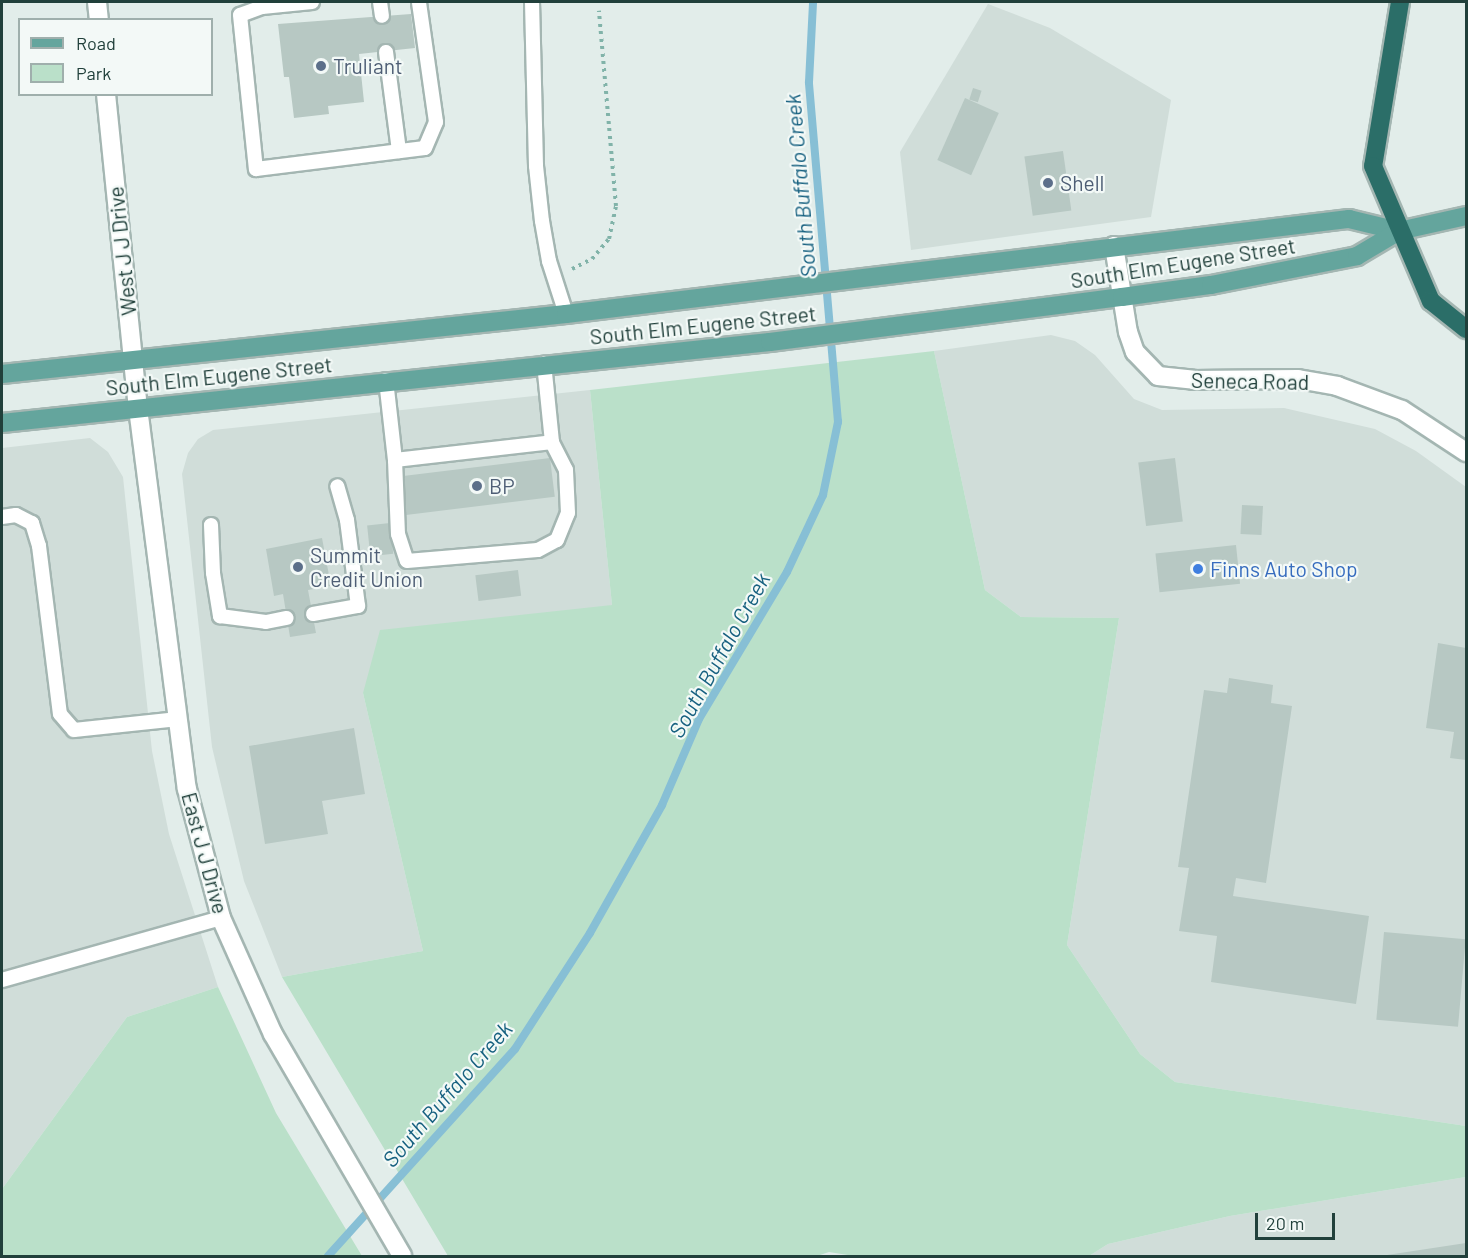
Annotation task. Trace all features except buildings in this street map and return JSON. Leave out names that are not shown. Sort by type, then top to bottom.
[{"type":"highway","points":[[1400,2],[1373,166],[1431,301],[1467,329]]},
{"type":"main road","name":"South Elm Eugene Street","points":[[2,423],[544,363],[916,326],[1211,285],[1357,256],[1399,231],[1467,216]]},
{"type":"main road","name":"South Elm Eugene Street","points":[[2,374],[133,358],[566,314],[1349,219],[1399,231]]},
{"type":"street","points":[[97,2],[99,18]]},
{"type":"street","name":"West J J Drive","points":[[106,96],[138,408]]},
{"type":"street","name":"Seneca Road","points":[[1113,246],[1135,352],[1158,376],[1194,380],[1298,379],[1337,386],[1402,410],[1467,452]]},
{"type":"street","name":"East J J Drive","points":[[138,408],[187,789],[221,918],[273,1034],[402,1257]]},
{"type":"lane","points":[[312,2],[266,4],[240,15],[256,169],[425,148],[436,122],[419,2]]},
{"type":"lane","points":[[532,2],[536,166],[542,221],[554,278],[566,314]]},
{"type":"lane","points":[[386,52],[399,151]]},
{"type":"lane","points":[[386,380],[395,460],[398,534],[407,561],[537,550],[557,540],[568,513],[566,470],[552,442],[544,363]]},
{"type":"lane","points":[[395,460],[552,442]]},
{"type":"lane","points":[[313,614],[358,606],[348,520],[337,486]]},
{"type":"lane","points":[[2,517],[16,515],[32,523],[39,546],[60,714],[74,730],[178,719]]},
{"type":"lane","points":[[211,525],[220,616],[266,622],[287,618]]},
{"type":"lane","points":[[2,980],[221,918]]},
{"type":"path","points":[[554,278],[592,259],[609,239],[616,206],[599,11]]},
{"type":"shaded area","points":[[988,4],[1050,28],[1171,100],[1151,217],[911,250],[900,152]]},
{"type":"shaded area","points":[[1051,335],[1075,341],[1095,355],[1134,399],[1162,410],[1284,408],[1375,429],[1416,451],[1466,487],[1466,1126],[1175,1082],[1140,1054],[1067,945],[1119,618],[1021,617],[985,590],[934,351]]},
{"type":"shaded area","points":[[590,390],[612,605],[363,693],[423,951],[282,977],[244,881],[212,747],[182,474],[188,453],[198,439],[213,430]]},
{"type":"shaded area","points":[[90,438],[108,452],[123,477],[152,751],[169,834],[218,987],[127,1017],[2,1189],[2,448]]},
{"type":"shaded area","points":[[1466,1177],[1466,1256],[1089,1256],[1108,1244],[1230,1216]]},
{"type":"green space","points":[[934,351],[985,590],[1021,617],[1119,618],[1067,945],[1140,1054],[1175,1082],[1466,1126],[1466,1177],[1230,1216],[1108,1244],[1089,1256],[854,1256],[829,1252],[817,1256],[448,1256],[282,977],[423,951],[363,693],[380,630],[612,605],[590,390]]},
{"type":"green space","points":[[218,987],[276,1113],[362,1256],[2,1256],[2,1189],[127,1017]]},
{"type":"waterway","name":"South Buffalo Creek","points":[[328,1256],[515,1049],[590,933],[662,805],[699,719],[787,572],[823,495],[838,422],[809,82],[813,2]]},
{"type":"place","name":"Truliant","points":[[321,66]]},
{"type":"place","name":"Shell","points":[[1048,183]]},
{"type":"place","name":"BP","points":[[477,486]]},
{"type":"place","name":"Summit Credit Union","points":[[298,567]]},
{"type":"place","name":"Finns Auto Shop","points":[[1198,569]]}]
